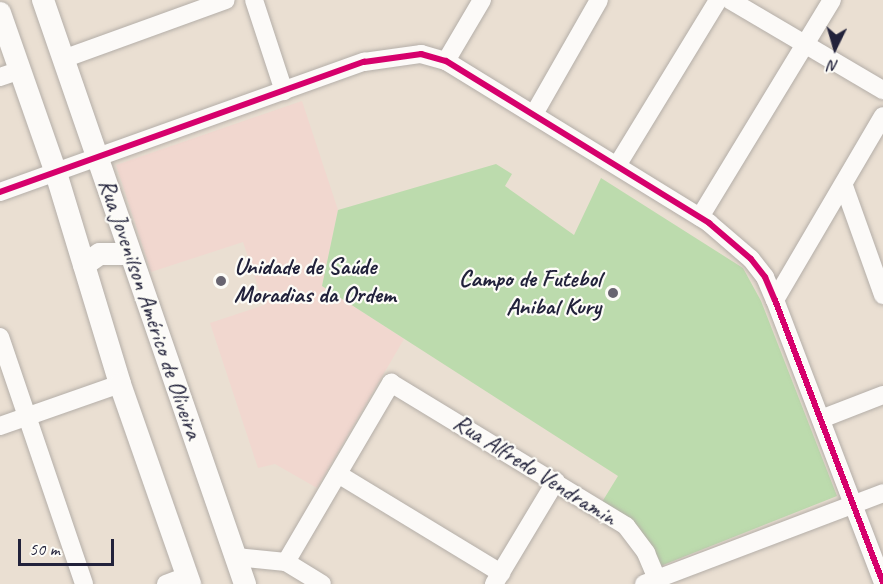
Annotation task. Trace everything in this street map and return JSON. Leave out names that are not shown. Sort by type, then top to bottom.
[{"type":"main road","name":"Rua Jovenilson Américo de Oliveira","points":[[43,0],[245,584]]},
{"type":"main road","name":"Rua Jovenilson Américo de Oliveira","points":[[0,13],[10,73],[56,173],[120,384],[189,580]]},
{"type":"main road","points":[[84,265],[100,254],[129,254]]},
{"type":"street","points":[[63,59],[226,0]]},
{"type":"street","points":[[254,0],[284,91]]},
{"type":"street","points":[[446,61],[482,0]]},
{"type":"street","points":[[534,114],[599,0]]},
{"type":"street","points":[[618,164],[718,0]]},
{"type":"street","points":[[730,0],[883,90]]},
{"type":"street","points":[[700,217],[832,0]]},
{"type":"street","points":[[0,192],[98,159],[364,62],[421,54],[446,61],[618,164],[700,217],[752,259],[765,277],[775,300],[883,583]]},
{"type":"street","points":[[775,300],[883,116]]},
{"type":"street","points":[[844,186],[883,295]]},
{"type":"street","points":[[0,337],[84,584]]},
{"type":"street","name":"Rua Alfredo Vendramin","points":[[338,474],[391,383],[556,481],[626,526],[646,553],[650,581]]},
{"type":"street","points":[[0,426],[120,384]]},
{"type":"street","points":[[821,419],[883,395]]},
{"type":"street","points":[[286,562],[338,474],[498,578],[556,481]]},
{"type":"street","points":[[650,581],[883,493]]},
{"type":"street","points":[[236,557],[286,562],[322,584]]},
{"type":"street","points":[[166,584],[189,580]]},
{"type":"shaded area","points":[[302,101],[338,210],[322,286],[404,339],[317,488],[275,464],[258,468],[210,323],[264,305],[243,242],[151,272],[116,165]]},
{"type":"green space","points":[[496,164],[512,174],[505,186],[574,235],[601,178],[743,268],[761,301],[837,496],[658,567],[639,527],[602,502],[618,476],[322,286],[338,210]]},
{"type":"cycle path","points":[[0,192],[364,62],[421,54],[446,61],[709,223],[751,259],[765,277],[775,300],[883,583]]},
{"type":"place","name":"Unidade de Saúde Moradias da Ordem","points":[[221,281]]},
{"type":"place","name":"Campo de Futebol Anibal Kury","points":[[613,293]]}]
